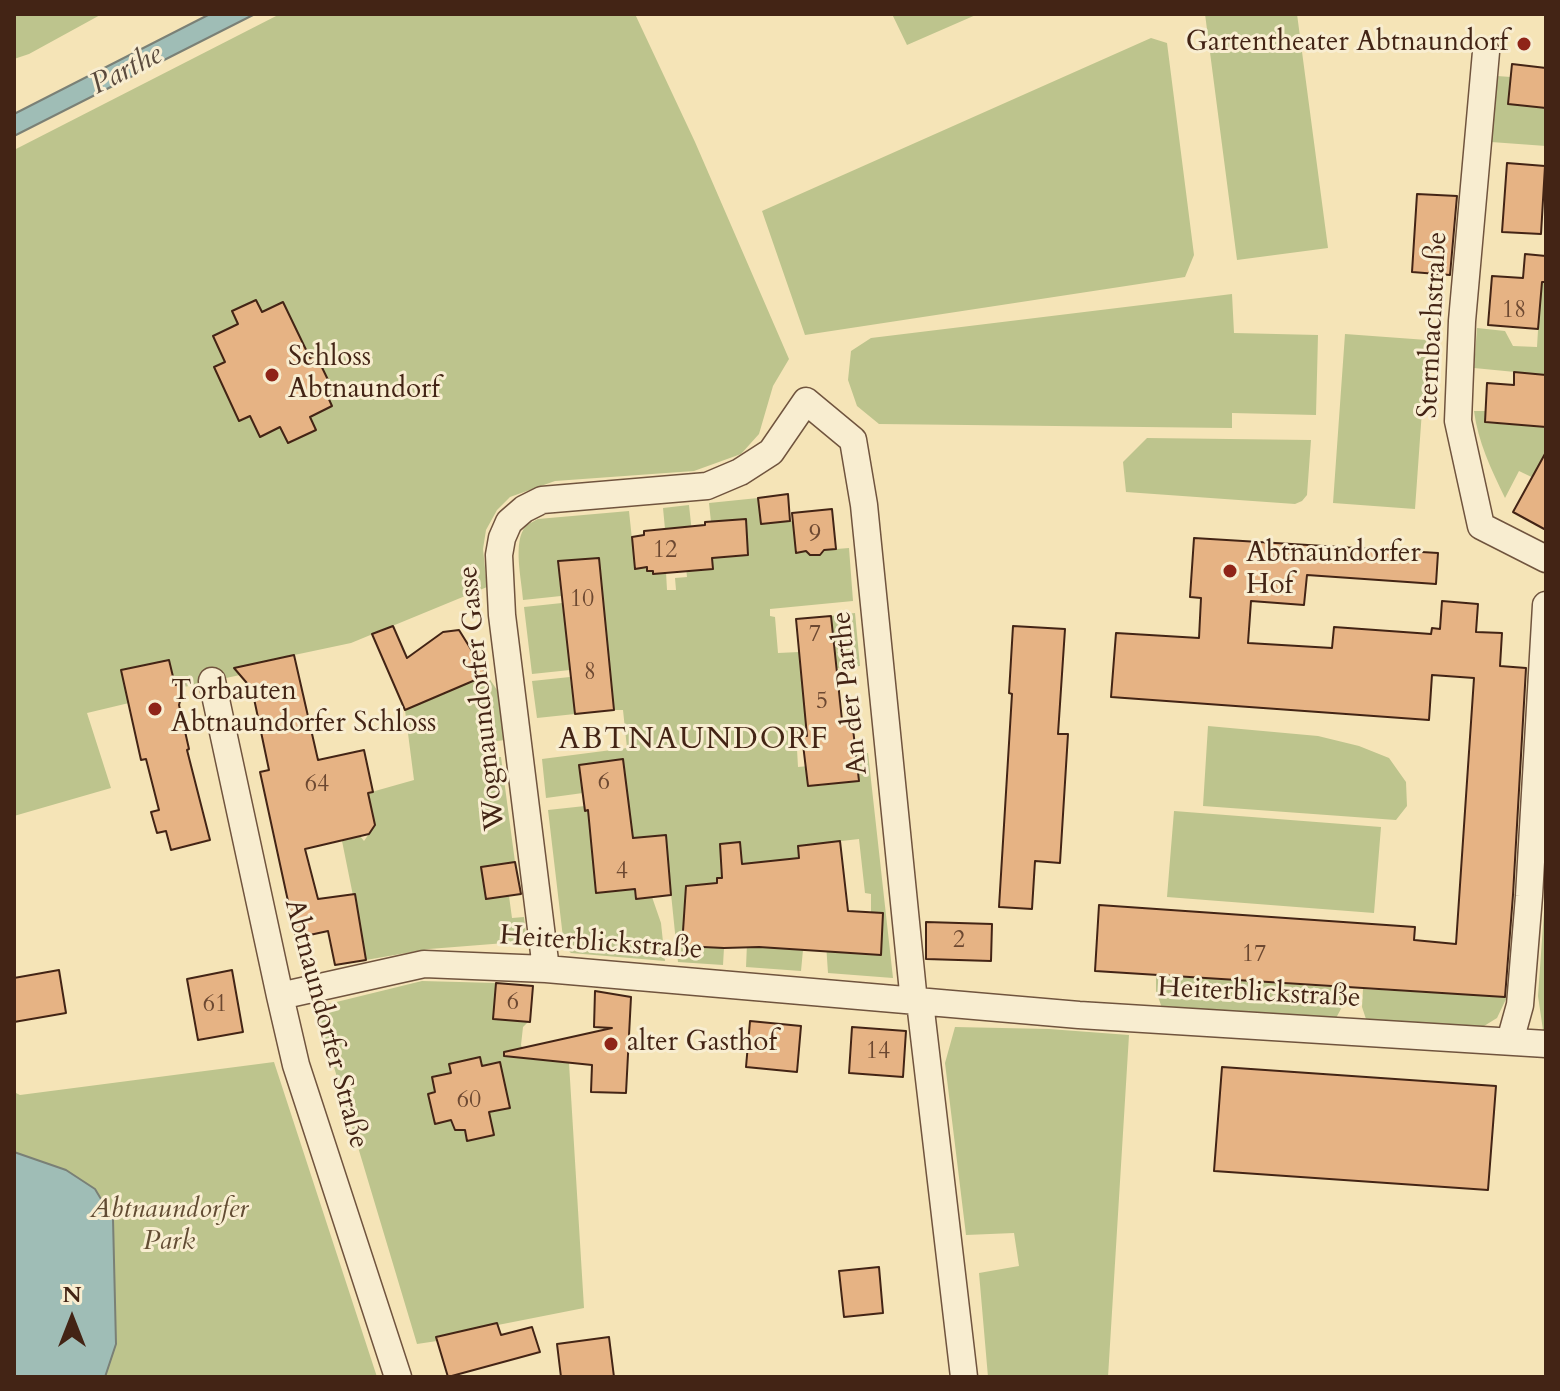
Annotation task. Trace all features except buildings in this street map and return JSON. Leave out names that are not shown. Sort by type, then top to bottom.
[{"type":"street","name":"Sternbachstraße","points":[[1486,52],[1462,321],[1458,421],[1481,526],[1546,559]]},
{"type":"street","name":"Wognaundorfer Gasse","points":[[546,969],[502,615],[499,555],[509,522],[524,509],[542,500],[707,486],[740,472],[771,452],[806,401]]},
{"type":"street","name":"An der Parthe","points":[[806,401],[853,440],[864,505],[917,1002]]},
{"type":"street","points":[[1510,1041],[1520,1005],[1523,974],[1546,605]]},
{"type":"street","name":"Abtnaundorfer Straße","points":[[212,681],[296,1065],[398,1377]]},
{"type":"street","name":"Heiterblickstraße","points":[[280,996],[424,964],[546,969],[1079,1015],[1546,1044]]},
{"type":"street","points":[[917,1002],[964,1377]]},
{"type":"green space","points":[[14,14],[102,14],[14,59]]},
{"type":"green space","points":[[280,14],[635,14],[695,142],[789,359],[773,386],[759,434],[741,454],[694,471],[555,481],[510,497],[497,510],[486,530],[483,549],[487,587],[351,643],[247,665],[240,675],[184,687],[174,682],[169,660],[122,670],[129,703],[87,713],[111,788],[14,816],[14,150]]},
{"type":"green space","points":[[892,14],[978,14],[907,45]]},
{"type":"green space","points":[[1205,14],[1297,14],[1328,248],[1237,260]]},
{"type":"green space","points":[[1151,38],[1167,43],[1194,255],[1185,277],[805,335],[762,211]]},
{"type":"green space","points":[[1497,76],[1511,77],[1509,104],[1546,108],[1546,146],[1491,142]]},
{"type":"green space","points":[[1538,281],[1546,281],[1546,375],[1474,368],[1477,328],[1505,331],[1513,346],[1537,347]]},
{"type":"green space","points":[[1232,294],[1234,333],[1318,335],[1316,415],[1232,413],[1232,428],[879,424],[857,406],[848,380],[851,351],[871,338]]},
{"type":"green space","points":[[1345,334],[1427,340],[1415,509],[1333,503]]},
{"type":"green space","points":[[1474,411],[1485,411],[1485,423],[1546,427],[1546,484],[1519,471],[1505,498],[1482,445]]},
{"type":"green space","points":[[1147,438],[1311,440],[1307,495],[1295,504],[1126,492],[1123,462]]},
{"type":"green space","points":[[758,498],[761,524],[793,521],[796,553],[806,551],[810,555],[820,555],[824,550],[849,548],[853,601],[770,609],[770,616],[775,617],[778,653],[799,652],[800,657],[834,654],[831,616],[855,613],[860,666],[803,672],[808,736],[791,738],[793,749],[797,749],[798,767],[809,766],[811,784],[816,786],[859,781],[857,754],[868,753],[893,978],[828,973],[822,884],[843,936],[842,953],[881,955],[883,914],[871,913],[871,894],[865,893],[859,839],[798,846],[799,858],[759,947],[803,950],[801,971],[746,967],[748,920],[740,842],[720,845],[718,898],[704,884],[686,886],[683,946],[724,948],[723,965],[678,962],[665,835],[592,849],[596,893],[635,889],[652,897],[661,923],[665,961],[571,953],[564,946],[548,810],[585,806],[586,811],[629,805],[624,770],[597,773],[595,763],[580,765],[583,793],[546,798],[542,759],[627,748],[623,710],[614,710],[599,558],[558,561],[561,596],[523,600],[519,551],[522,533],[526,526],[538,519],[629,511],[635,568],[647,567],[647,571],[666,572],[667,590],[676,590],[675,578],[687,577],[686,567],[665,529],[663,508],[689,505],[696,570],[713,569],[712,558],[748,555],[746,519],[711,522],[709,503]]},
{"type":"green space","points":[[562,603],[570,670],[532,674],[524,607]]},
{"type":"green space","points":[[487,675],[497,690],[505,740],[490,742],[491,757],[501,757],[515,862],[481,867],[486,899],[509,896],[512,918],[524,917],[526,934],[518,942],[429,949],[366,960],[342,841],[360,836],[364,841],[375,825],[368,793],[414,780],[405,710]]},
{"type":"green space","points":[[570,677],[575,714],[537,718],[532,681]]},
{"type":"green space","points":[[1208,726],[1318,736],[1359,746],[1389,758],[1406,782],[1407,806],[1396,820],[1203,806]]},
{"type":"green space","points":[[1174,811],[1381,827],[1374,913],[1167,897]]},
{"type":"green space","points":[[1546,883],[1546,1030],[1543,1030],[1538,996]]},
{"type":"green space","points":[[1156,975],[1344,988],[1343,1005],[1335,1020],[1162,1008],[1156,991]]},
{"type":"green space","points":[[422,981],[496,983],[528,1022],[523,1027],[521,1045],[526,1058],[569,1063],[584,1308],[437,1337],[437,1341],[417,1344],[316,1007]]},
{"type":"green space","points":[[1363,989],[1507,997],[1497,1018],[1476,1031],[1367,1022],[1362,1007]]},
{"type":"green space","points":[[955,1027],[1129,1035],[1108,1377],[988,1377],[979,1273],[1019,1266],[1014,1233],[966,1235],[945,1063]]},
{"type":"green space","name":"Abtnaundorfer Park","points":[[274,1062],[377,1377],[14,1377],[14,1092],[20,1095]]},
{"type":"water","name":"Parthe","points":[[210,14],[255,14],[14,136],[14,114]]},
{"type":"water","points":[[14,1152],[66,1170],[95,1189],[113,1219],[116,1344],[105,1377],[14,1377]]},
{"type":"place","name":"Gartentheater Abtnaundorf","points":[[1524,44]]},
{"type":"place","name":"Schloss Abtnaundorf","points":[[272,375]]},
{"type":"place","name":"Abtnaundorfer Hof","points":[[1230,571]]},
{"type":"place","name":"Torbauten Abtnaundorfer Schloss","points":[[155,709]]},
{"type":"place","name":"alter Gasthof","points":[[611,1044]]},
{"type":"district","name":"ABTNAUNDORF","points":[[694,741]]}]
